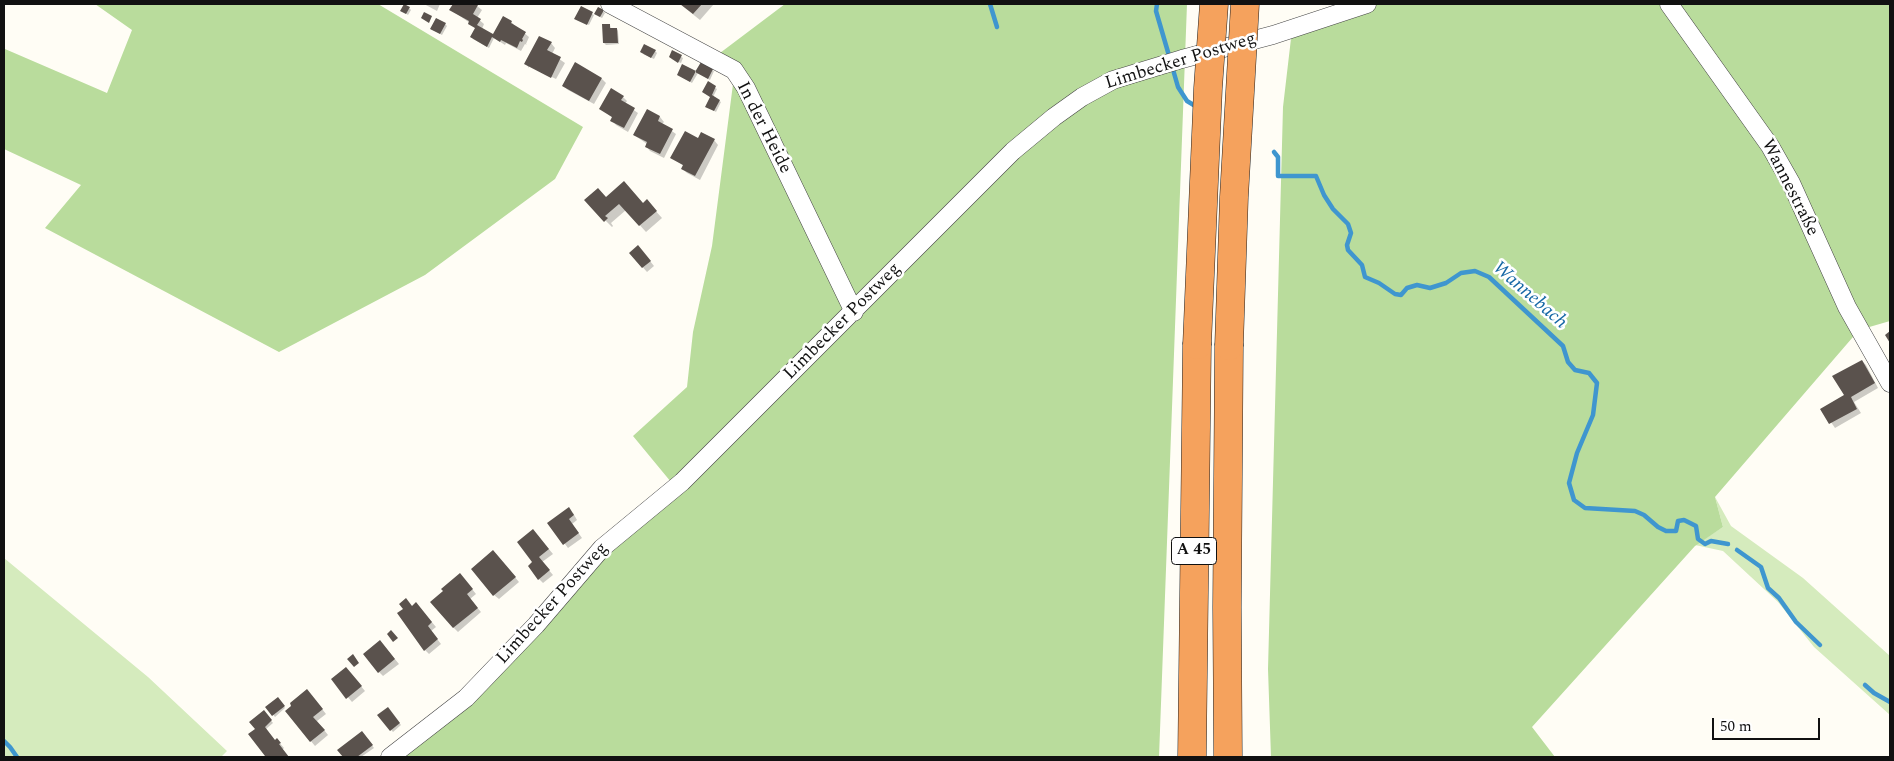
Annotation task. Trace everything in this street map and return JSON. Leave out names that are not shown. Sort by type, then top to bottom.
[{"type":"highway","name":"A 45","points":[[1192,757],[1197,345],[1208,88],[1214,4]]},
{"type":"highway","name":"A 45","points":[[1228,757],[1226,607],[1229,346],[1234,197],[1245,4]]},
{"type":"street","name":"In der Heide","points":[[610,4],[734,70],[746,88],[854,312]]},
{"type":"street","name":"Limbecker Postweg","points":[[390,757],[466,698],[536,625],[602,548],[682,482],[1013,151],[1054,117],[1097,88],[1113,80],[1164,64],[1273,35],[1367,4]]},
{"type":"street","name":"Wannestraße","points":[[1669,4],[1770,146],[1791,183],[1847,307],[1890,383]]},
{"type":"green space","points":[[95,4],[378,4],[583,127],[555,179],[425,275],[279,352],[45,228],[81,185],[4,149],[5,49],[107,93],[132,30]]},
{"type":"green space","points":[[785,4],[1187,4],[1159,757],[402,757],[469,707],[542,630],[671,482],[633,436],[687,387],[693,332],[712,246],[736,61],[720,53]]},
{"type":"green space","points":[[1370,4],[1890,4],[1890,321],[1859,330],[1715,497],[1723,527],[1695,546],[1532,727],[1555,757],[1271,757],[1268,669],[1283,107],[1292,30]]},
{"type":"green space","points":[[1715,497],[1731,526],[1803,578],[1890,656],[1890,715],[1814,647],[1778,602],[1723,551],[1695,545],[1723,527]]},
{"type":"green space","points":[[4,558],[148,677],[227,751],[221,757],[4,757]]},
{"type":"building","points":[[404,4],[410,7],[406,14],[400,11]]},
{"type":"building","points":[[453,4],[478,5],[473,14],[481,19],[477,25],[493,34],[503,16],[526,32],[522,42],[520,41],[517,48],[492,37],[487,47],[470,37],[475,28],[468,24],[469,21],[449,10]]},
{"type":"building","points":[[680,4],[702,4],[693,14]]},
{"type":"building","points":[[581,6],[593,12],[587,25],[574,19]]},
{"type":"building","points":[[598,7],[604,10],[600,17],[594,14]]},
{"type":"building","points":[[424,12],[432,16],[429,23],[421,18]]},
{"type":"building","points":[[436,18],[446,23],[440,34],[430,29]]},
{"type":"building","points":[[602,24],[610,24],[610,28],[617,28],[618,43],[603,43]]},
{"type":"building","points":[[539,36],[552,42],[547,50],[561,57],[551,78],[524,64]]},
{"type":"building","points":[[644,44],[656,50],[651,58],[640,52]]},
{"type":"building","points":[[672,50],[682,55],[678,63],[669,57]]},
{"type":"building","points":[[575,62],[602,78],[589,101],[562,86]]},
{"type":"building","points":[[701,62],[713,69],[708,79],[695,72]]},
{"type":"building","points":[[682,64],[696,71],[690,82],[677,75]]},
{"type":"building","points":[[708,81],[716,86],[712,95],[720,100],[714,111],[705,107],[710,97],[702,92]]},
{"type":"building","points":[[611,88],[624,96],[621,100],[635,108],[624,128],[610,121],[612,117],[599,109]]},
{"type":"building","points":[[647,109],[660,116],[658,121],[673,129],[660,154],[645,147],[647,142],[633,135]]},
{"type":"building","points":[[685,131],[698,138],[701,132],[715,139],[695,176],[681,169],[683,165],[670,158]]},
{"type":"building","points":[[624,181],[643,203],[647,199],[657,211],[639,226],[619,204],[605,216],[608,218],[604,222],[584,200],[598,188],[606,197]]},
{"type":"building","points":[[638,245],[651,261],[642,268],[629,253]]},
{"type":"building","points":[[1890,331],[1890,343],[1885,335]]},
{"type":"building","points":[[1862,360],[1875,383],[1851,397],[1857,409],[1829,424],[1820,409],[1844,395],[1832,376]]},
{"type":"building","points":[[569,507],[574,515],[569,519],[579,533],[563,545],[547,523]]},
{"type":"building","points":[[533,529],[549,549],[539,557],[550,570],[538,580],[528,566],[532,562],[517,542]]},
{"type":"building","points":[[493,550],[516,577],[493,596],[471,569]]},
{"type":"building","points":[[460,573],[473,589],[467,594],[478,608],[453,628],[430,602],[443,591],[441,589]]},
{"type":"building","points":[[406,598],[412,606],[416,602],[432,622],[428,626],[438,639],[424,651],[397,613],[403,609],[399,604]]},
{"type":"building","points":[[391,630],[398,638],[393,642],[387,634]]},
{"type":"building","points":[[380,640],[395,659],[378,673],[363,654]]},
{"type":"building","points":[[353,654],[359,663],[354,667],[347,659]]},
{"type":"building","points":[[346,667],[362,686],[346,699],[331,679]]},
{"type":"building","points":[[307,689],[323,709],[313,717],[325,730],[310,742],[285,711],[291,706],[290,703]]},
{"type":"building","points":[[278,697],[285,706],[272,716],[265,707]]},
{"type":"building","points":[[388,707],[400,723],[390,731],[377,715]]},
{"type":"building","points":[[264,710],[272,720],[265,727],[275,740],[277,738],[281,743],[279,744],[289,757],[264,757],[248,734],[255,729],[249,722]]},
{"type":"building","points":[[362,731],[373,745],[357,757],[343,757],[337,750]]},
{"type":"waterway","points":[[990,4],[997,27]]},
{"type":"waterway","name":"Wannebach","points":[[1157,4],[1156,11],[1170,59]]},
{"type":"waterway","name":"Wannebach","points":[[1172,66],[1178,87],[1187,101],[1197,107]]},
{"type":"waterway","name":"Wannebach","points":[[1274,152],[1278,157],[1278,176],[1316,176],[1324,195],[1333,209],[1348,224],[1351,233],[1347,245],[1348,250],[1362,265],[1365,277],[1379,283],[1395,294],[1401,295],[1407,288],[1417,285],[1430,288],[1446,283],[1461,273],[1475,271],[1489,277],[1563,346],[1568,362],[1575,370],[1589,373],[1597,383],[1593,415],[1577,453],[1569,483],[1574,500],[1585,508],[1635,511],[1644,515],[1666,531],[1676,531],[1678,521],[1684,520],[1696,526],[1698,539],[1705,544],[1711,541],[1728,544]]},
{"type":"waterway","name":"Wannebach","points":[[1737,550],[1761,567],[1768,588],[1779,598],[1796,622],[1820,645]]},
{"type":"waterway","name":"Wannebach","points":[[1865,685],[1874,693],[1890,702]]},
{"type":"waterway","points":[[4,741],[17,757]]}]
